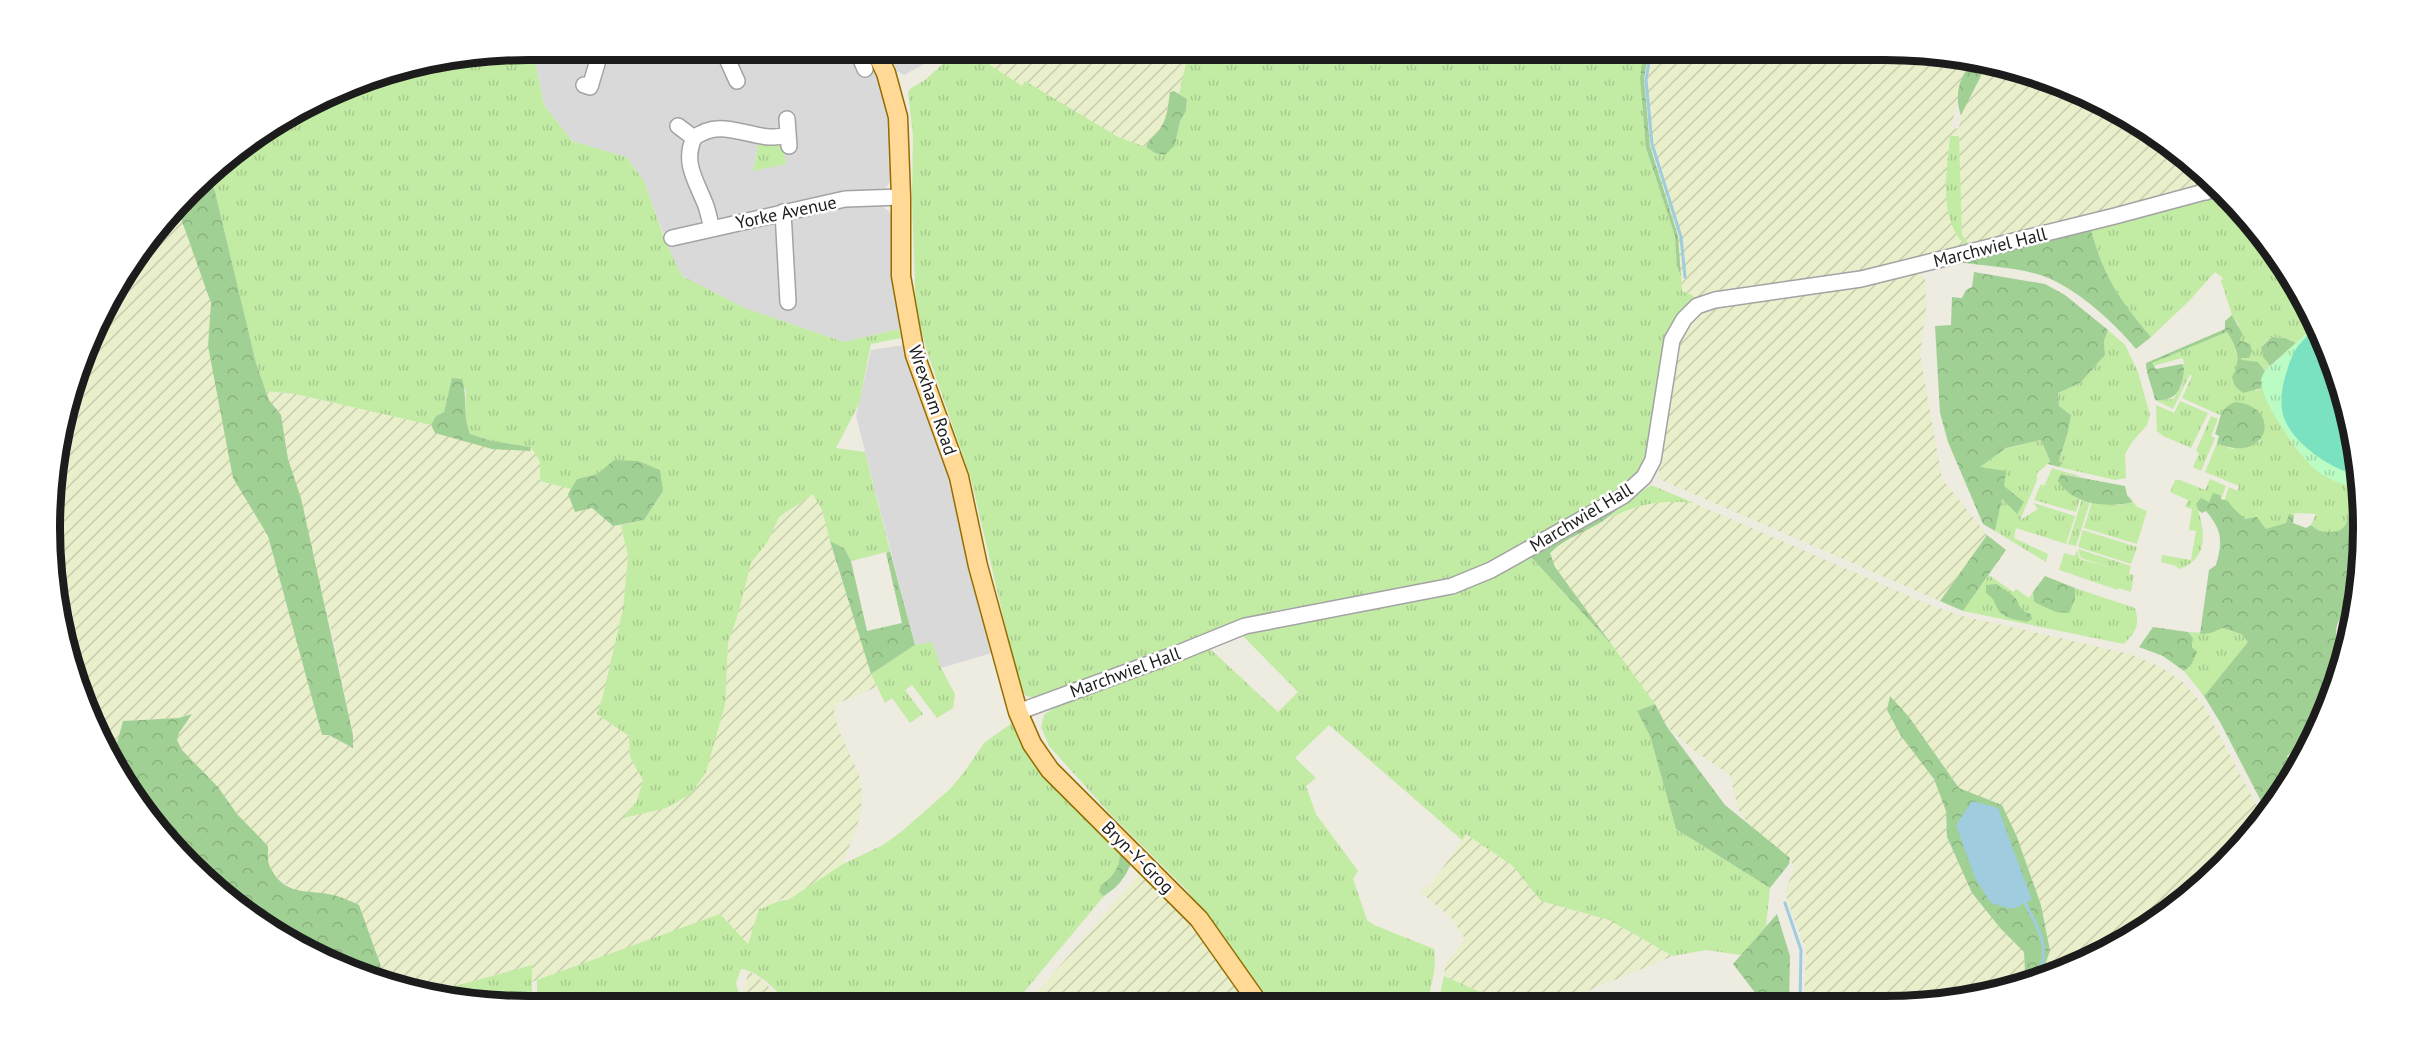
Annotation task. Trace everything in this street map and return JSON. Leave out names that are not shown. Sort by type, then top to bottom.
[{"type":"main road","name":"Wrexham Road","points":[[870,60],[886,73],[898,117],[901,276],[915,356],[959,477],[984,589],[1018,712]]},
{"type":"main road","name":"Bryn-Y-Grog","points":[[1018,712],[1032,744],[1050,770],[1199,919],[1253,996]]},
{"type":"street","points":[[590,87],[598,60]]},
{"type":"street","points":[[725,60],[729,75]]},
{"type":"street","points":[[862,60],[865,69]]},
{"type":"street","points":[[678,126],[694,138]]},
{"type":"street","points":[[712,228],[707,208],[690,168],[690,147],[694,138],[710,129],[723,127],[776,138],[788,133]]},
{"type":"street","name":"Marchwiel Hall","points":[[1018,712],[1245,626],[1452,586],[1491,570],[1623,496],[1644,477],[1653,460],[1672,340],[1684,319],[1697,306],[1715,300],[1862,279],[2209,191]]},
{"type":"street","name":"Yorke Avenue","points":[[672,238],[845,199],[901,197]]},
{"type":"street","points":[[783,212],[780,274],[788,302]]},
{"type":"shaded area","points":[[533,60],[841,60],[842,63],[856,62],[861,73],[875,69],[883,86],[890,118],[891,180],[886,188],[879,190],[839,193],[721,219],[717,216],[696,167],[697,154],[701,146],[710,136],[718,134],[759,141],[753,170],[786,164],[784,151],[797,150],[793,116],[781,129],[772,132],[719,120],[695,128],[680,118],[672,129],[685,142],[685,173],[702,212],[699,223],[694,226],[663,233],[644,181],[626,157],[572,141],[544,105],[535,61]]},
{"type":"shaded area","points":[[893,60],[932,60],[904,75],[897,71]]},
{"type":"shaded area","points":[[880,204],[892,214],[903,328],[844,342],[747,309],[682,276],[667,245],[844,205]]},
{"type":"shaded area","points":[[904,345],[951,474],[992,653],[941,668],[932,643],[915,645],[856,416],[871,350]]},
{"type":"green space","points":[[533,60],[535,61],[544,105],[572,141],[626,157],[644,181],[666,243],[682,276],[747,309],[844,342],[899,329],[901,338],[871,344],[859,404],[836,448],[865,452],[890,551],[851,561],[844,548],[830,541],[822,510],[813,494],[779,517],[768,541],[751,563],[728,643],[725,705],[706,772],[691,794],[666,808],[623,818],[637,801],[643,780],[630,757],[629,736],[597,714],[623,609],[628,557],[621,525],[644,520],[663,491],[614,460],[597,474],[577,479],[571,489],[540,481],[540,462],[531,447],[492,441],[470,434],[465,422],[466,390],[452,379],[444,412],[436,416],[431,425],[296,394],[266,391],[256,363],[213,182],[268,139],[321,108],[349,96],[407,76],[437,69],[497,61]]},
{"type":"green space","points":[[983,60],[1022,86],[1025,81],[1118,137],[1146,147],[1155,153],[1175,145],[1180,121],[1186,111],[1187,99],[1179,94],[1187,60],[1642,60],[1640,79],[1646,148],[1675,236],[1677,266],[1682,291],[1694,296],[1689,306],[1647,459],[1630,484],[1470,572],[1405,591],[1278,610],[1040,699],[1026,696],[1020,688],[971,479],[916,314],[912,199],[913,136],[908,92],[946,61]]},
{"type":"green space","points":[[1187,60],[1159,152],[1118,137],[1025,82],[1018,95],[958,70],[946,61]]},
{"type":"green space","points":[[1642,60],[1647,60],[1644,79],[1650,146],[1678,236],[1681,277],[1677,266],[1675,236],[1646,148],[1640,79]]},
{"type":"green space","points":[[1647,60],[1885,60],[1916,61],[1967,68],[1963,73],[1951,129],[1959,128],[1961,115],[1984,71],[2035,85],[2092,108],[2145,139],[2199,181],[2197,187],[2189,193],[1979,244],[1968,243],[1962,235],[1960,215],[1959,136],[1950,136],[1946,189],[1948,212],[1967,247],[1872,271],[1689,306],[1682,291],[1657,165],[1650,146],[1644,78]]},
{"type":"green space","points":[[1968,68],[1984,71],[1961,115],[1958,95]]},
{"type":"green space","points":[[1174,91],[1187,99],[1186,111],[1180,121],[1175,145],[1165,155],[1155,153],[1146,147],[1163,123],[1170,92]]},
{"type":"green space","points":[[1950,136],[1959,136],[1962,235],[1968,243],[1979,244],[1967,247],[1951,223],[1948,209],[1946,180]]},
{"type":"green space","points":[[759,141],[783,146],[786,164],[753,171]]},
{"type":"green space","points":[[213,182],[256,363],[269,400],[281,415],[288,459],[301,498],[353,735],[353,748],[329,735],[322,735],[268,536],[233,478],[208,346],[211,303],[180,215]]},
{"type":"green space","points":[[2214,195],[2237,219],[2274,268],[2309,331],[2296,343],[2285,338],[2272,337],[2261,346],[2263,357],[2270,366],[2265,371],[2258,362],[2242,361],[2238,340],[2239,325],[2232,315],[2221,281],[2223,278],[2215,272],[2189,301],[2151,337],[2113,286],[2090,226]]},
{"type":"green space","points":[[180,215],[211,303],[233,478],[268,536],[322,735],[329,735],[353,748],[353,735],[334,642],[301,498],[288,459],[281,415],[269,400],[266,391],[296,394],[431,425],[435,433],[531,447],[540,462],[540,481],[571,489],[568,495],[592,508],[613,526],[621,525],[628,557],[623,609],[597,714],[629,736],[630,757],[643,780],[637,801],[624,817],[638,813],[725,705],[728,643],[751,563],[768,541],[779,517],[813,494],[822,510],[837,568],[877,687],[841,702],[836,705],[834,711],[839,731],[859,774],[862,793],[860,817],[843,864],[788,900],[781,899],[768,907],[749,937],[748,945],[720,915],[532,982],[531,965],[446,989],[383,973],[359,905],[328,894],[296,892],[277,877],[269,868],[268,846],[237,814],[218,787],[182,750],[177,740],[191,714],[179,718],[123,721],[115,748],[85,678],[69,619],[61,559],[61,497],[64,467],[76,407],[108,321],[139,268]]},
{"type":"green space","points":[[2090,226],[2113,286],[2151,337],[2136,349],[2091,305],[2050,279],[2018,270],[1958,262]]},
{"type":"green space","points":[[1974,272],[2045,284],[2065,295],[2108,330],[2104,341],[2105,355],[2080,383],[2058,393],[2059,406],[2071,415],[2059,461],[2063,463],[2059,467],[2048,464],[2050,461],[2041,440],[2006,448],[1980,467],[2006,471],[2004,486],[2024,502],[2017,514],[2002,499],[1995,531],[1983,524],[1948,442],[1940,413],[1935,326],[1951,325],[1952,297],[1962,298],[1966,290],[1972,287]]},
{"type":"green space","points":[[1920,273],[1925,279],[1926,308],[1920,355],[1942,479],[1987,535],[1940,601],[1659,479],[1659,463],[1676,351],[1683,331],[1698,313],[1722,304]]},
{"type":"green space","points":[[2232,315],[2243,335],[2239,340],[2250,344],[2252,351],[2249,358],[2241,358],[2242,360],[2258,362],[2265,371],[2261,381],[2262,388],[2243,393],[2235,386],[2232,377],[2237,365],[2237,354],[2227,332],[2152,363],[2156,369],[2182,364],[2184,368],[2182,382],[2174,396],[2169,399],[2155,400],[2146,363],[2225,329],[2225,321]]},
{"type":"green space","points":[[2108,330],[2125,345],[2138,372],[2150,415],[2147,425],[2125,454],[2126,478],[2115,480],[2059,467],[2062,463],[2059,462],[2071,415],[2059,406],[2058,393],[2080,383],[2105,355],[2104,341]]},
{"type":"green space","points":[[2309,331],[2337,407],[2351,486],[2321,474],[2294,445],[2262,389],[2261,380],[2265,371]]},
{"type":"green space","points":[[2227,332],[2235,347],[2239,366],[2256,391],[2262,388],[2299,452],[2325,475],[2351,485],[2352,509],[2346,524],[2337,531],[2323,532],[2311,525],[2316,514],[2295,513],[2294,516],[2289,515],[2286,523],[2266,530],[2241,517],[2224,501],[2229,487],[2237,491],[2239,486],[2205,472],[2217,443],[2232,449],[2261,441],[2222,411],[2222,416],[2182,398],[2192,376],[2190,374],[2173,409],[2155,400],[2173,399],[2182,386],[2184,369],[2182,364],[2185,364],[2182,358],[2153,366],[2151,363]]},
{"type":"green space","points":[[2310,334],[2317,349],[2337,407],[2350,473],[2326,462],[2305,447],[2289,428],[2282,413],[2283,388],[2291,358]]},
{"type":"green space","points":[[2272,337],[2285,338],[2296,343],[2270,366],[2263,357],[2261,347]]},
{"type":"green space","points":[[452,378],[462,379],[466,420],[470,434],[492,441],[531,447],[530,451],[492,449],[435,433],[431,425],[436,416],[444,412]]},
{"type":"green space","points":[[2180,401],[2208,413],[2191,448],[2157,431],[2156,405],[2174,413]]},
{"type":"green space","points":[[2235,402],[2251,406],[2260,414],[2264,423],[2264,433],[2258,441],[2248,447],[2234,448],[2217,443],[2219,436],[2215,434],[2221,415],[2226,407]]},
{"type":"green space","points":[[2211,416],[2218,419],[2211,436],[2215,438],[2201,471],[2193,467],[2199,453],[2196,451]]},
{"type":"green space","points":[[2041,440],[2050,462],[2037,473],[2037,480],[2020,520],[2038,509],[2033,503],[2075,516],[2066,544],[2016,528],[2014,538],[2048,554],[2046,562],[1995,531],[2002,499],[2011,508],[1980,467],[2006,448]]},
{"type":"green space","points":[[614,460],[638,461],[660,470],[663,491],[644,520],[613,526],[592,508],[575,512],[568,494],[577,479],[597,474]]},
{"type":"green space","points":[[2051,468],[2083,477],[2061,474],[2076,498],[2080,499],[2076,512],[2034,500],[2041,484],[2044,486]]},
{"type":"green space","points":[[2061,474],[2125,486],[2127,495],[2133,502],[2112,505],[2081,500],[2064,489],[2058,481]]},
{"type":"green space","points":[[2210,479],[2226,486],[2221,499],[2196,504],[2203,533],[2196,558],[2179,569],[2161,562],[2162,555],[2191,560],[2196,531],[2189,530],[2192,509],[2185,507],[2188,500],[2170,492],[2175,480],[2205,490]]},
{"type":"green space","points":[[1651,485],[1694,503],[1650,504],[1610,518],[1620,506]]},
{"type":"green space","points":[[2213,493],[2220,495],[2221,499],[2228,501],[2245,519],[2257,517],[2266,529],[2286,523],[2289,514],[2294,516],[2293,523],[2306,528],[2311,525],[2326,532],[2342,528],[2352,509],[2349,589],[2345,613],[2339,620],[2336,631],[2337,649],[2305,735],[2299,746],[2287,756],[2290,762],[2263,803],[2204,696],[2248,642],[2241,634],[2223,628],[2211,633],[2200,634],[2209,570],[2216,565],[2220,549],[2220,536],[2215,524],[2206,511],[2202,513],[2198,510],[2196,504],[2201,498],[2209,502]]},
{"type":"green space","points":[[2082,499],[2090,502],[2076,546],[2068,544]]},
{"type":"green space","points":[[1663,501],[1694,503],[1925,603],[1962,616],[2130,654],[2161,667],[2184,683],[2204,706],[2259,809],[2216,859],[2170,899],[2145,917],[2092,948],[2044,968],[2050,951],[2041,905],[2017,837],[2002,806],[1959,788],[1909,717],[1890,696],[1901,736],[1934,779],[1946,811],[1947,837],[1972,893],[2001,929],[2024,952],[2025,972],[2024,974],[2006,980],[1946,992],[1885,996],[1804,996],[1806,950],[1787,899],[1786,889],[1794,868],[1790,858],[1751,828],[1738,809],[1730,775],[1696,752],[1667,727],[1655,704],[1554,567],[1550,553],[1559,544],[1631,507]]},
{"type":"green space","points":[[2092,502],[2119,505],[2133,502],[2137,507],[2147,511],[2137,544],[2084,528]]},
{"type":"green space","points":[[1620,506],[1604,521],[1567,540],[1550,553],[1555,567],[1612,645],[1532,558],[1523,557]]},
{"type":"green space","points":[[2083,530],[2137,547],[2131,564],[2078,547]]},
{"type":"green space","points":[[1987,535],[2006,550],[1963,611],[1940,601]]},
{"type":"green space","points":[[830,541],[844,548],[851,561],[867,631],[902,623],[886,553],[890,551],[915,645],[871,674]]},
{"type":"green space","points":[[2078,549],[2131,566],[2129,574],[2134,575],[2131,592],[2119,588],[2118,590],[2059,570],[2064,553],[2075,556],[2077,550],[2080,559],[2111,568],[2081,558]]},
{"type":"green space","points":[[1523,557],[1532,558],[1612,645],[1655,704],[1637,711],[1650,736],[1676,829],[1770,888],[1766,926],[1741,955],[1706,950],[1673,956],[1609,920],[1541,901],[1513,866],[1466,834],[1462,840],[1329,725],[1295,758],[1316,778],[1306,786],[1316,814],[1358,871],[1353,879],[1367,920],[1374,925],[1434,949],[1435,963],[1429,996],[1261,996],[1187,890],[1113,817],[1049,746],[1041,727],[1044,715],[1062,702],[1208,647],[1278,712],[1298,692],[1242,635],[1284,623],[1389,604]]},
{"type":"green space","points":[[1989,575],[2013,592],[2016,589],[2029,598],[2033,592],[2034,603],[2075,599],[2075,588],[2135,608],[2136,628],[2124,644],[1963,611]]},
{"type":"green space","points":[[2045,576],[2075,588],[2075,599],[2069,613],[2056,612],[2034,602],[2033,592]]},
{"type":"green space","points":[[1997,584],[2014,596],[2019,606],[2031,614],[2032,619],[2027,622],[2016,620],[2000,612],[1986,593],[1986,585]]},
{"type":"green space","points":[[2153,627],[2188,632],[2193,638],[2192,647],[2197,652],[2191,665],[2184,671],[2163,656],[2139,647]]},
{"type":"green space","points":[[2223,628],[2241,634],[2248,642],[2204,696],[2184,671],[2191,665],[2193,638],[2188,632],[2211,633]]},
{"type":"green space","points":[[932,642],[941,668],[955,694],[953,708],[937,718],[912,685],[905,690],[923,714],[910,723],[892,698],[885,703],[871,674],[915,645]]},
{"type":"green space","points":[[1890,696],[1909,717],[1959,788],[2002,805],[2017,837],[2041,905],[2050,951],[2044,968],[2024,974],[2024,952],[2001,929],[1972,893],[1947,837],[1946,811],[1934,779],[1901,736],[1887,710]]},
{"type":"green space","points":[[1655,704],[1667,727],[1725,805],[1790,858],[1789,864],[1770,888],[1676,829],[1650,736],[1637,711]]},
{"type":"green space","points":[[192,714],[177,740],[182,750],[218,787],[237,814],[268,846],[270,867],[277,877],[296,890],[328,894],[359,905],[383,973],[321,948],[268,917],[219,880],[176,837],[139,788],[132,777],[134,774],[115,748],[123,721],[179,718]]},
{"type":"green space","points":[[1012,723],[1032,760],[1045,777],[1122,853],[1121,864],[1101,894],[1104,896],[1021,996],[781,996],[754,973],[741,969],[736,983],[740,992],[739,996],[537,996],[537,980],[720,914],[748,944],[759,909],[788,900],[843,864],[883,845],[901,832],[950,789],[984,743]]},
{"type":"green space","points":[[120,757],[134,775],[132,777]]},
{"type":"green space","points":[[1466,834],[1513,866],[1541,901],[1609,920],[1673,956],[1575,996],[1489,996],[1444,976],[1445,965],[1465,939],[1451,917],[1421,893],[1425,886],[1429,888]]},
{"type":"green space","points":[[1124,852],[1132,861],[1130,867],[1121,881],[1104,896],[1099,892],[1101,885],[1115,872],[1120,854]]},
{"type":"green space","points":[[1142,871],[1185,915],[1239,985],[1244,996],[1034,996]]},
{"type":"green space","points":[[1777,914],[1790,956],[1789,996],[1758,996],[1733,964]]},
{"type":"green space","points":[[532,965],[532,996],[497,995],[446,989]]},
{"type":"green space","points":[[748,970],[778,996],[739,996],[745,988]]},
{"type":"green space","points":[[1444,976],[1489,996],[1440,996]]},
{"type":"water","points":[[1972,801],[1998,808],[2032,900],[2012,909],[1991,903],[1975,878],[1956,825]]},
{"type":"waterway","points":[[1649,60],[1646,80],[1652,144],[1681,237],[1685,277]]},
{"type":"waterway","points":[[1785,903],[1801,950],[1800,996]]},
{"type":"waterway","points":[[2025,903],[2042,940],[2043,958],[2040,969]]}]
